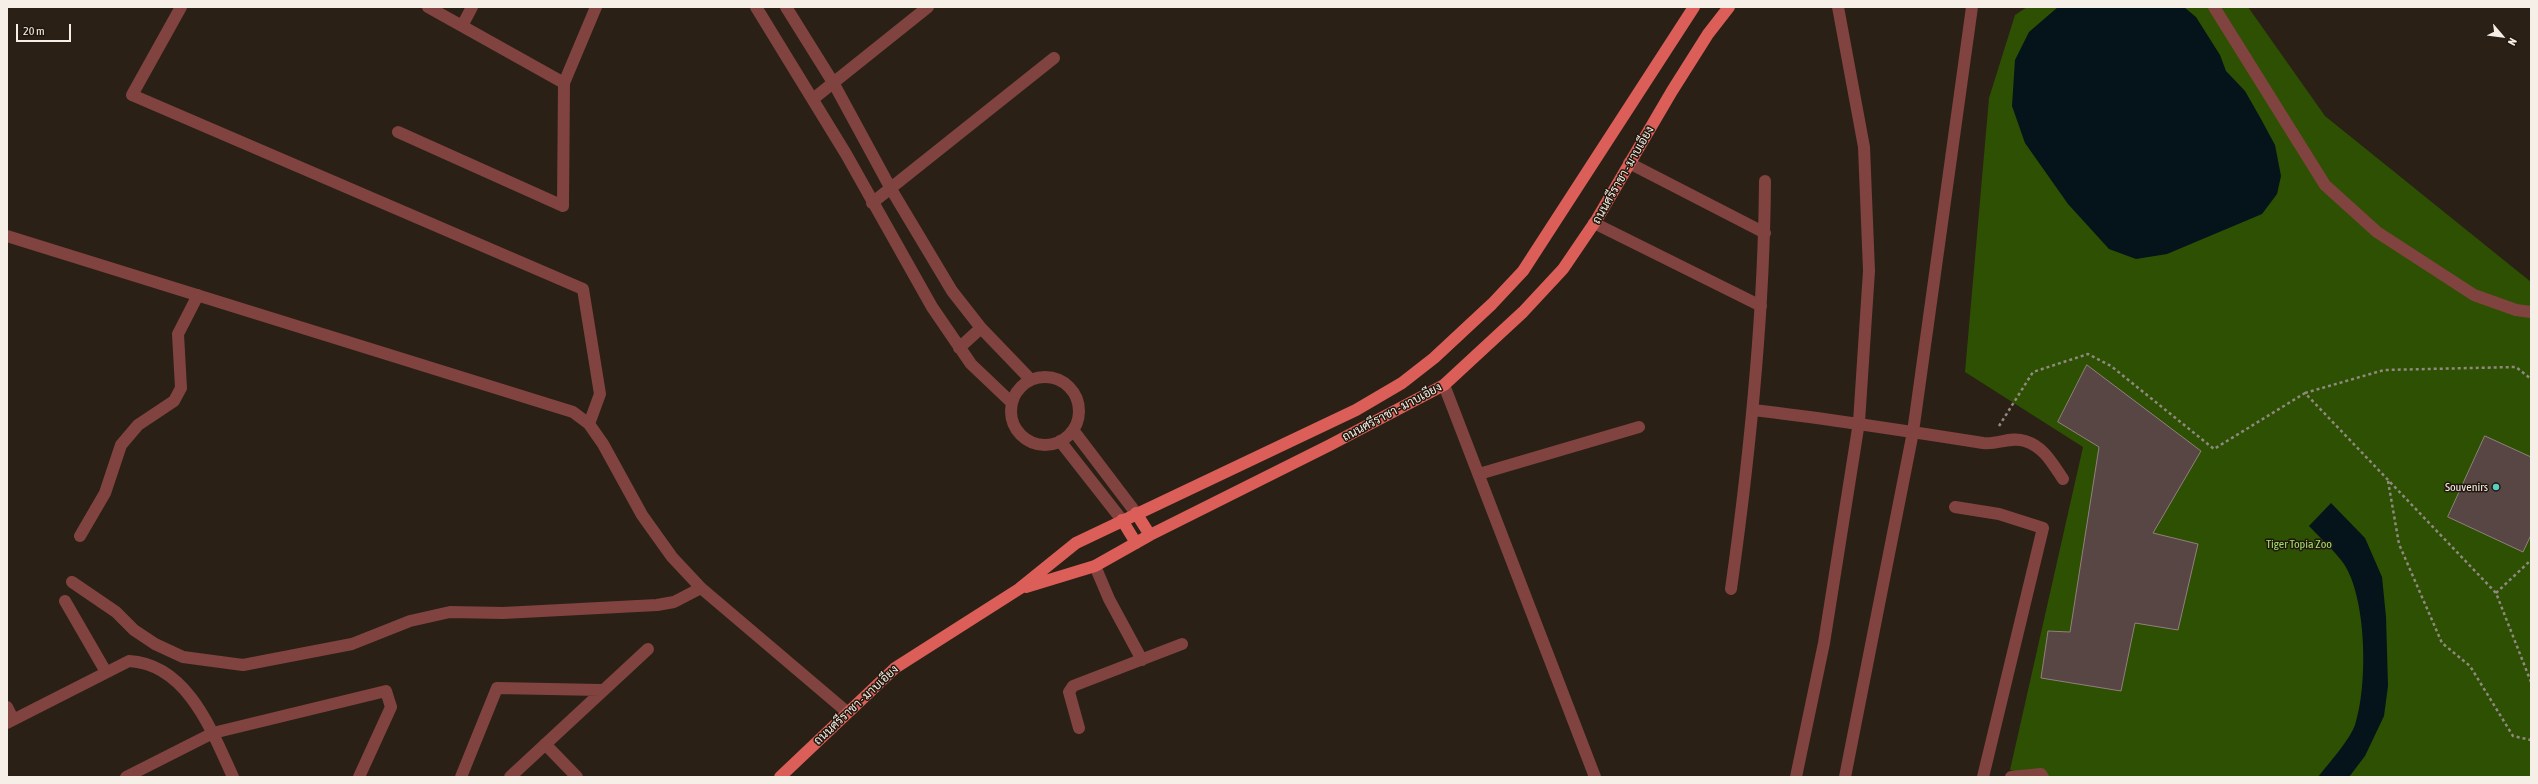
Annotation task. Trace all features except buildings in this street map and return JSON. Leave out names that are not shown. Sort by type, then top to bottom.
[{"type":"main road","name":"ถนนศรีราชา - มาบเอียง","points":[[1019,590],[1095,566],[1150,535],[1330,445],[1444,384],[1546,288],[1568,263],[1594,223],[1672,91],[1708,34],[1729,7]]},
{"type":"main road","name":"ถนนศรีราชา - มาบเอียง","points":[[780,777],[895,668],[1019,590],[1076,543],[1136,513],[1356,410],[1402,383],[1434,358],[1492,304],[1522,271],[1689,9]]},
{"type":"main road","points":[[1136,513],[1150,535]]},
{"type":"main road","points":[[1122,520],[1136,543]]},
{"type":"street","points":[[181,7],[132,95],[583,289],[600,394],[589,424]]},
{"type":"street","points":[[428,7],[564,83]]},
{"type":"street","points":[[462,26],[472,7]]},
{"type":"street","points":[[398,132],[563,206],[564,83],[596,7]]},
{"type":"street","points":[[756,7],[813,99],[932,307],[971,364],[1012,404]]},
{"type":"street","points":[[786,7],[834,84],[891,189],[952,291],[981,328],[1031,380]]},
{"type":"street","points":[[813,99],[834,84],[928,7]]},
{"type":"street","points":[[1796,777],[1824,643],[1859,422],[1869,271],[1864,147],[1838,7]]},
{"type":"street","points":[[1845,777],[1913,432],[1972,7]]},
{"type":"street","points":[[2214,7],[2325,185],[2377,232],[2474,295],[2516,310],[2531,312]]},
{"type":"street","points":[[872,203],[1054,58]]},
{"type":"street","points":[[1629,163],[1764,233]]},
{"type":"street","points":[[1731,589],[1754,410],[1761,306],[1765,181]]},
{"type":"street","points":[[1594,223],[1761,306]]},
{"type":"street","points":[[7,236],[573,412],[589,424],[642,514],[672,557],[701,588],[847,712]]},
{"type":"street","points":[[80,536],[105,493],[121,445],[138,425],[174,400],[181,388],[178,334],[198,295]]},
{"type":"street","points":[[959,348],[981,328]]},
{"type":"street","points":[[1051,378],[1069,387],[1078,405],[1078,415],[1073,430],[1060,441],[1048,445],[1028,441],[1014,425],[1012,404],[1016,393],[1031,380],[1051,378]]},
{"type":"street","points":[[1444,384],[1595,777]]},
{"type":"street","points":[[1754,410],[1859,422],[1988,443],[2014,438],[2026,441],[2048,456],[2063,479]]},
{"type":"street","points":[[1479,474],[1640,426]]},
{"type":"street","points":[[1073,430],[1136,513]]},
{"type":"street","points":[[1060,441],[1122,520]]},
{"type":"street","points":[[1955,507],[1999,514],[2043,528],[1983,777]]},
{"type":"street","points":[[1095,566],[1109,599],[1142,660]]},
{"type":"street","points":[[72,582],[116,612],[134,630],[154,644],[183,657],[243,665],[352,644],[410,621],[450,612],[503,613],[657,605],[674,602],[701,588]]},
{"type":"street","points":[[65,601],[106,672]]},
{"type":"street","points":[[1079,728],[1070,689],[1182,644]]},
{"type":"street","points":[[510,777],[601,690],[648,649]]},
{"type":"street","points":[[7,707],[10,721],[129,661],[143,662],[160,669],[176,680],[197,707],[213,733],[233,777]]},
{"type":"street","points":[[461,777],[497,688],[601,690]]},
{"type":"street","points":[[126,777],[213,733],[386,691],[391,707],[359,777]]},
{"type":"street","points":[[545,744],[577,777]]},
{"type":"street","points":[[2010,777],[2041,774],[2043,777]]},
{"type":"path","points":[[1988,443],[2033,372],[2088,354],[2111,366],[2214,449],[2305,393],[2384,370],[2516,367],[2531,379]]},
{"type":"path","points":[[2305,393],[2496,593],[2531,682]]},
{"type":"path","points":[[2388,480],[2399,544],[2442,643],[2470,666],[2513,736],[2531,740]]},
{"type":"path","points":[[2496,593],[2531,560]]},
{"type":"green space","name":"Tiger Topia Zoo","points":[[2027,7],[2248,7],[2325,116],[2531,282],[2531,777],[2038,777],[2010,770],[2083,447],[1965,372],[1989,98],[2015,15]]},
{"type":"shaded area","points":[[2058,7],[2184,7],[2196,17],[2220,55],[2226,71],[2245,91],[2275,145],[2281,176],[2277,194],[2262,214],[2167,254],[2136,259],[2109,249],[2068,204],[2025,143],[2012,106],[2015,60],[2029,32]]},
{"type":"shaded area","points":[[2331,503],[2365,538],[2382,577],[2386,617],[2388,686],[2384,716],[2365,756],[2349,777],[2318,777],[2344,745],[2355,725],[2362,688],[2363,643],[2361,620],[2352,579],[2340,559],[2309,526]]},
{"type":"place","name":"Souvenirs","points":[[2496,487]]}]
